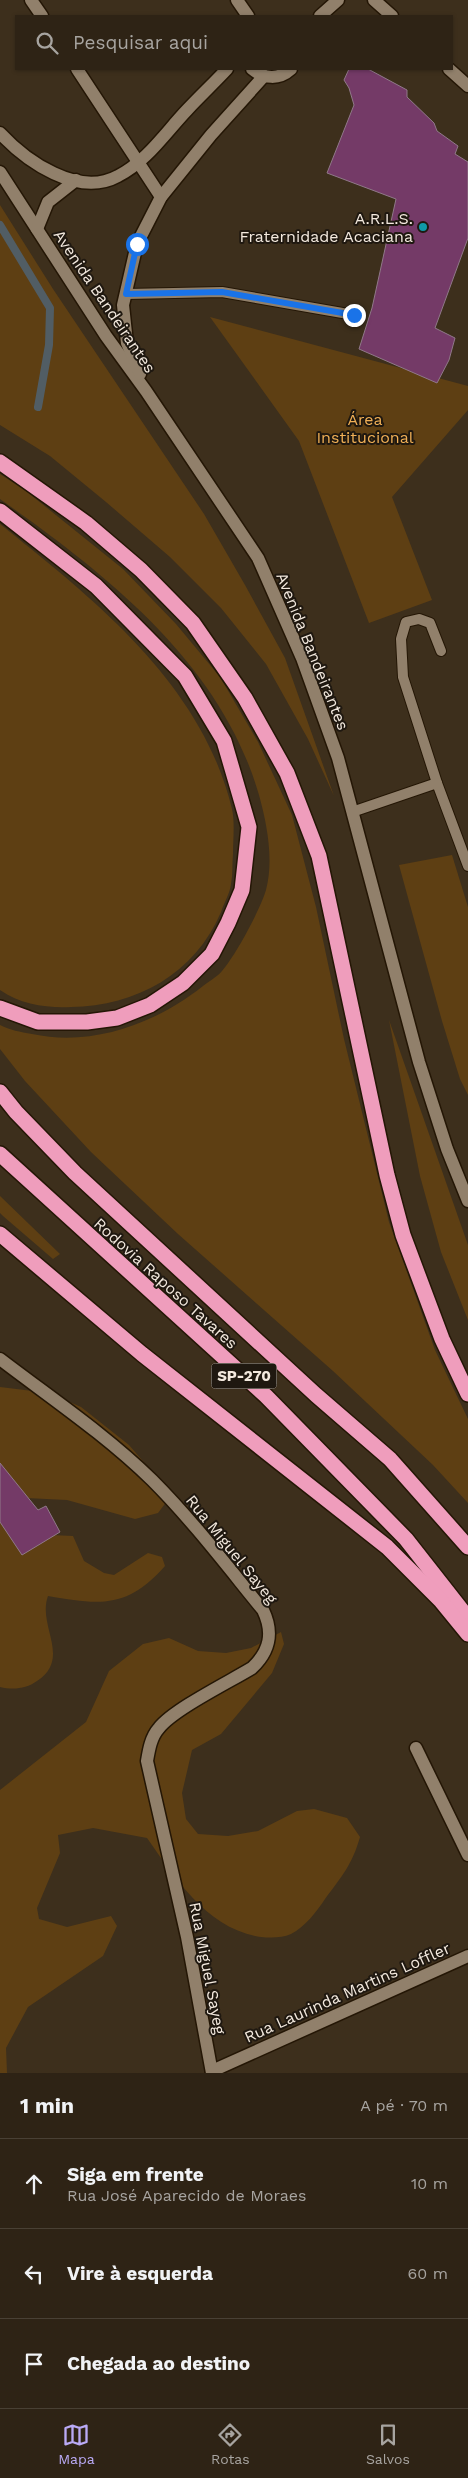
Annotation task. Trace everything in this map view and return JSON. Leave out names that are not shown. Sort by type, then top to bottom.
[{"type":"highway","points":[[0,462],[86,523],[141,570],[193,623],[245,698],[287,772],[319,856],[387,1175],[403,1236],[442,1339],[468,1394]]},
{"type":"highway","points":[[0,511],[96,586],[185,676],[224,741],[249,827],[242,890],[212,954],[183,983],[150,1004],[118,1018],[87,1022],[38,1022],[0,1008]]},
{"type":"highway","name":"Rodovia Raposo Tavares","points":[[0,1092],[16,1112],[75,1173],[316,1395],[390,1459],[468,1547]]},
{"type":"highway","name":"Rodovia Raposo Tavares","points":[[0,1154],[266,1396],[406,1539],[468,1618]]},
{"type":"highway","points":[[0,1234],[142,1354],[387,1547],[441,1601],[468,1634]]},
{"type":"street","points":[[31,0],[41,15]]},
{"type":"street","points":[[237,0],[247,15]]},
{"type":"street","points":[[321,15],[338,0]]},
{"type":"street","points":[[374,0],[391,15]]},
{"type":"street","points":[[78,70],[161,197]]},
{"type":"street","points":[[0,133],[18,152],[48,172],[76,180],[98,182],[118,177],[156,145],[226,70]]},
{"type":"street","points":[[254,70],[264,76],[280,76],[289,70]]},
{"type":"street","points":[[450,70],[468,86]]},
{"type":"street","points":[[146,391],[127,343],[123,305],[137,244],[161,197],[211,135],[264,76]]},
{"type":"street","name":"Avenida Bandeirantes","points":[[0,172],[106,336],[146,391],[258,558],[302,658],[338,758],[419,1062],[447,1150],[468,1201]]},
{"type":"street","points":[[37,229],[48,202],[76,180]]},
{"type":"street","name":"Rua Miguel Sayeg","points":[[0,1358],[108,1442],[151,1479],[190,1521],[263,1610],[269,1622],[269,1642],[261,1660],[252,1668],[171,1716],[159,1728],[150,1743],[147,1761],[187,1937],[212,2072]]},
{"type":"street","points":[[416,1748],[468,1855]]},
{"type":"street","name":"Rua Laurinda Martins Loffler","points":[[212,2072],[468,1956]]},
{"type":"lane","points":[[126,294],[222,292],[354,315]]},
{"type":"lane","points":[[441,651],[430,623],[419,619],[406,622],[401,639],[403,676],[437,783],[468,866]]},
{"type":"lane","points":[[352,812],[437,783]]},
{"type":"green space","points":[[0,205],[53,289],[204,514],[245,585],[285,658],[334,796],[308,739],[266,664],[221,608],[170,557],[106,502],[50,456],[0,425]]},
{"type":"green space","name":"Área Institucional","points":[[210,317],[468,386],[468,410],[392,497],[432,600],[369,623],[299,441]]},
{"type":"green space","points":[[0,474],[26,491],[123,569],[176,624],[220,677],[258,742],[292,815],[316,907],[344,1039],[389,1222],[435,1350],[468,1419],[468,1503],[433,1465],[333,1371],[178,1234],[91,1152],[25,1081],[0,1049],[0,1025],[19,1032],[55,1037],[100,1035],[144,1021],[184,1000],[220,973],[228,964],[247,932],[266,890],[269,854],[265,818],[259,795],[241,748],[218,704],[189,663],[119,591],[40,528],[0,499]]},
{"type":"green space","points":[[0,524],[72,583],[107,615],[140,648],[170,684],[196,722],[217,764],[232,809],[234,831],[230,887],[221,912],[210,934],[196,953],[161,982],[140,993],[118,1000],[95,1005],[53,1007],[25,1002],[0,990]]},
{"type":"green space","points":[[452,855],[468,907],[468,1095],[460,1079],[442,1021],[399,865]]},
{"type":"green space","points":[[389,1020],[468,1245],[468,1320],[441,1252],[420,1176]]},
{"type":"green space","points":[[0,1196],[60,1254],[53,1259],[3,1216],[0,1213]]},
{"type":"green space","points":[[0,1387],[49,1393],[81,1407],[129,1445],[160,1481],[167,1501],[158,1513],[135,1519],[67,1500],[26,1498],[51,1535],[73,1536],[84,1561],[104,1573],[114,1575],[148,1553],[162,1557],[165,1566],[151,1580],[125,1597],[98,1602],[48,1596],[46,1607],[52,1641],[52,1662],[47,1672],[37,1681],[28,1686],[15,1689],[0,1687]]},
{"type":"green space","points":[[281,1632],[284,1644],[272,1673],[221,1734],[192,1750],[182,1793],[186,1819],[198,1834],[228,1836],[258,1831],[297,1811],[314,1809],[347,1818],[360,1837],[354,1855],[346,1870],[314,1914],[301,1927],[291,1934],[284,1936],[273,1938],[261,1937],[242,1932],[224,1924],[209,1913],[169,1870],[147,1838],[93,1828],[58,1835],[60,1853],[37,1908],[39,1919],[67,1927],[111,1916],[117,1926],[103,1956],[28,2007],[6,2048],[7,2073],[0,2073],[0,1790],[86,1722],[109,1671],[143,1644],[169,1638],[198,1651],[226,1653],[251,1648]]},
{"type":"building","name":"A.R.L.S. Fraternidade Acaciana","points":[[349,70],[370,70],[407,90],[407,97],[434,123],[437,131],[458,146],[455,154],[468,162],[468,238],[435,328],[455,338],[449,360],[437,383],[359,349],[372,308],[396,199],[327,173],[354,105],[349,88],[344,80]]},
{"type":"building","points":[[0,1463],[38,1510],[46,1506],[60,1532],[22,1555],[0,1522]]},
{"type":"waterway","points":[[0,225],[50,308],[49,345],[38,407]]},
{"type":"place","name":"A.R.L.S. Fraternidade Acaciana","points":[[423,227]]},
{"type":"route","points":[[137,244],[126,294],[222,292],[354,315]]}]
